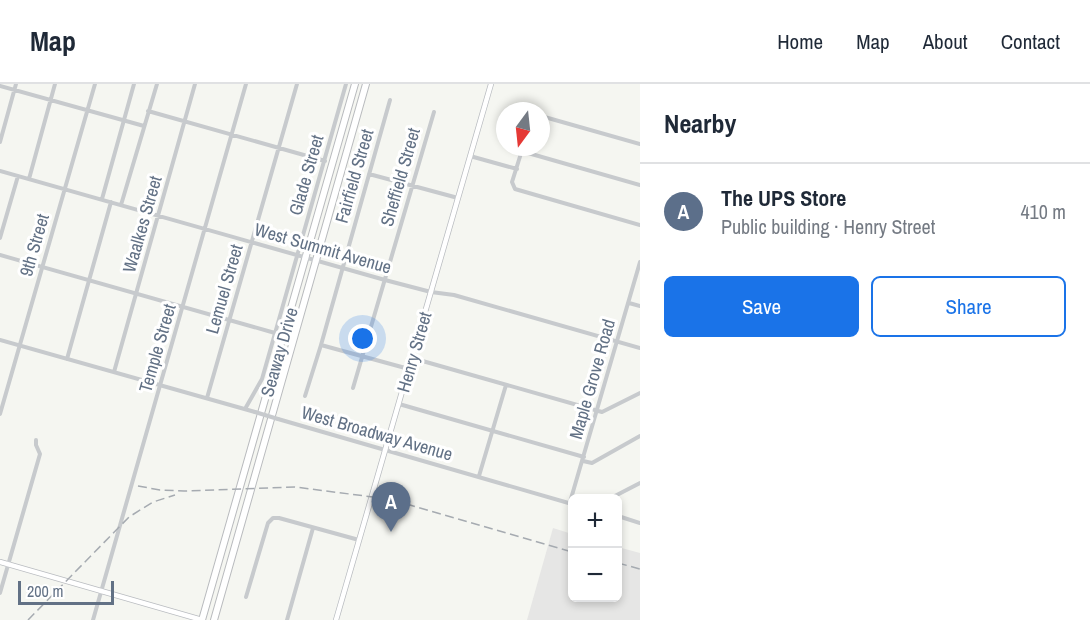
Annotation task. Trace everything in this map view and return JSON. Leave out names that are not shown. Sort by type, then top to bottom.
[{"type":"highway","name":"Seaway Drive","points":[[202,620],[355,84]]},
{"type":"highway","name":"Seaway Drive","points":[[215,618],[366,84]]},
{"type":"highway","points":[[320,250],[320,241],[333,191],[328,189],[324,194]]},
{"type":"highway","points":[[297,326],[292,327],[290,323],[307,257]]},
{"type":"highway","points":[[215,618],[214,609],[228,556],[225,554],[221,557]]},
{"type":"main road","name":"Henry Street","points":[[336,620],[491,84]]},
{"type":"main road","points":[[0,562],[202,620]]},
{"type":"street","points":[[0,142],[16,84]]},
{"type":"street","points":[[29,179],[55,84]]},
{"type":"street","name":"9th Street","points":[[0,414],[95,84]]},
{"type":"street","points":[[102,200],[134,84]]},
{"type":"street","points":[[121,205],[157,84]]},
{"type":"street","name":"Waalkes Street","points":[[114,372],[195,84]]},
{"type":"street","name":"Temple Street","points":[[93,620],[246,84]]},
{"type":"street","name":"Lemuel Street","points":[[207,398],[297,84]]},
{"type":"street","name":"Glade Street","points":[[245,409],[262,379],[346,84]]},
{"type":"street","points":[[0,86],[144,126]]},
{"type":"street","name":"Fairfield Street","points":[[305,396],[390,100]]},
{"type":"street","points":[[148,111],[325,161]]},
{"type":"street","name":"Sheffield Street","points":[[353,388],[364,357],[434,112]]},
{"type":"street","points":[[550,119],[640,144]]},
{"type":"street","points":[[470,156],[517,169]]},
{"type":"street","points":[[520,156],[512,182],[515,189],[640,225]]},
{"type":"street","points":[[545,156],[640,185]]},
{"type":"street","name":"West Summit Avenue","points":[[0,171],[386,280],[431,292],[454,295],[640,348]]},
{"type":"street","points":[[369,174],[458,198]]},
{"type":"street","points":[[0,238],[18,176]]},
{"type":"street","points":[[67,359],[111,202]]},
{"type":"street","points":[[0,255],[275,333]]},
{"type":"street","name":"Maple Grove Road","points":[[574,494],[640,264]]},
{"type":"street","points":[[628,303],[640,306]]},
{"type":"street","name":"West Broadway Avenue","points":[[0,340],[568,502]]},
{"type":"street","points":[[321,345],[409,369]]},
{"type":"street","points":[[412,358],[597,411],[607,411],[640,393]]},
{"type":"street","points":[[479,476],[506,385]]},
{"type":"street","points":[[399,404],[592,463],[640,436]]},
{"type":"street","points":[[0,593],[40,454],[36,440]]},
{"type":"street","points":[[619,494],[640,483]]},
{"type":"street","points":[[622,517],[640,523]]},
{"type":"street","points":[[246,597],[268,523],[273,518],[359,540]]},
{"type":"street","points":[[286,620],[313,528]]},
{"type":"shaded area","points":[[553,528],[568,533],[568,602],[622,602],[622,548],[640,553],[640,620],[527,620]]},
{"type":"railway","points":[[138,486],[184,491],[295,487],[373,497],[410,505],[568,551]]},
{"type":"railway","points":[[28,620],[129,517],[153,502],[175,495]]},
{"type":"railway","points":[[622,564],[640,569]]},
{"type":"place","name":"The UPS Store","points":[[391,532]]}]
